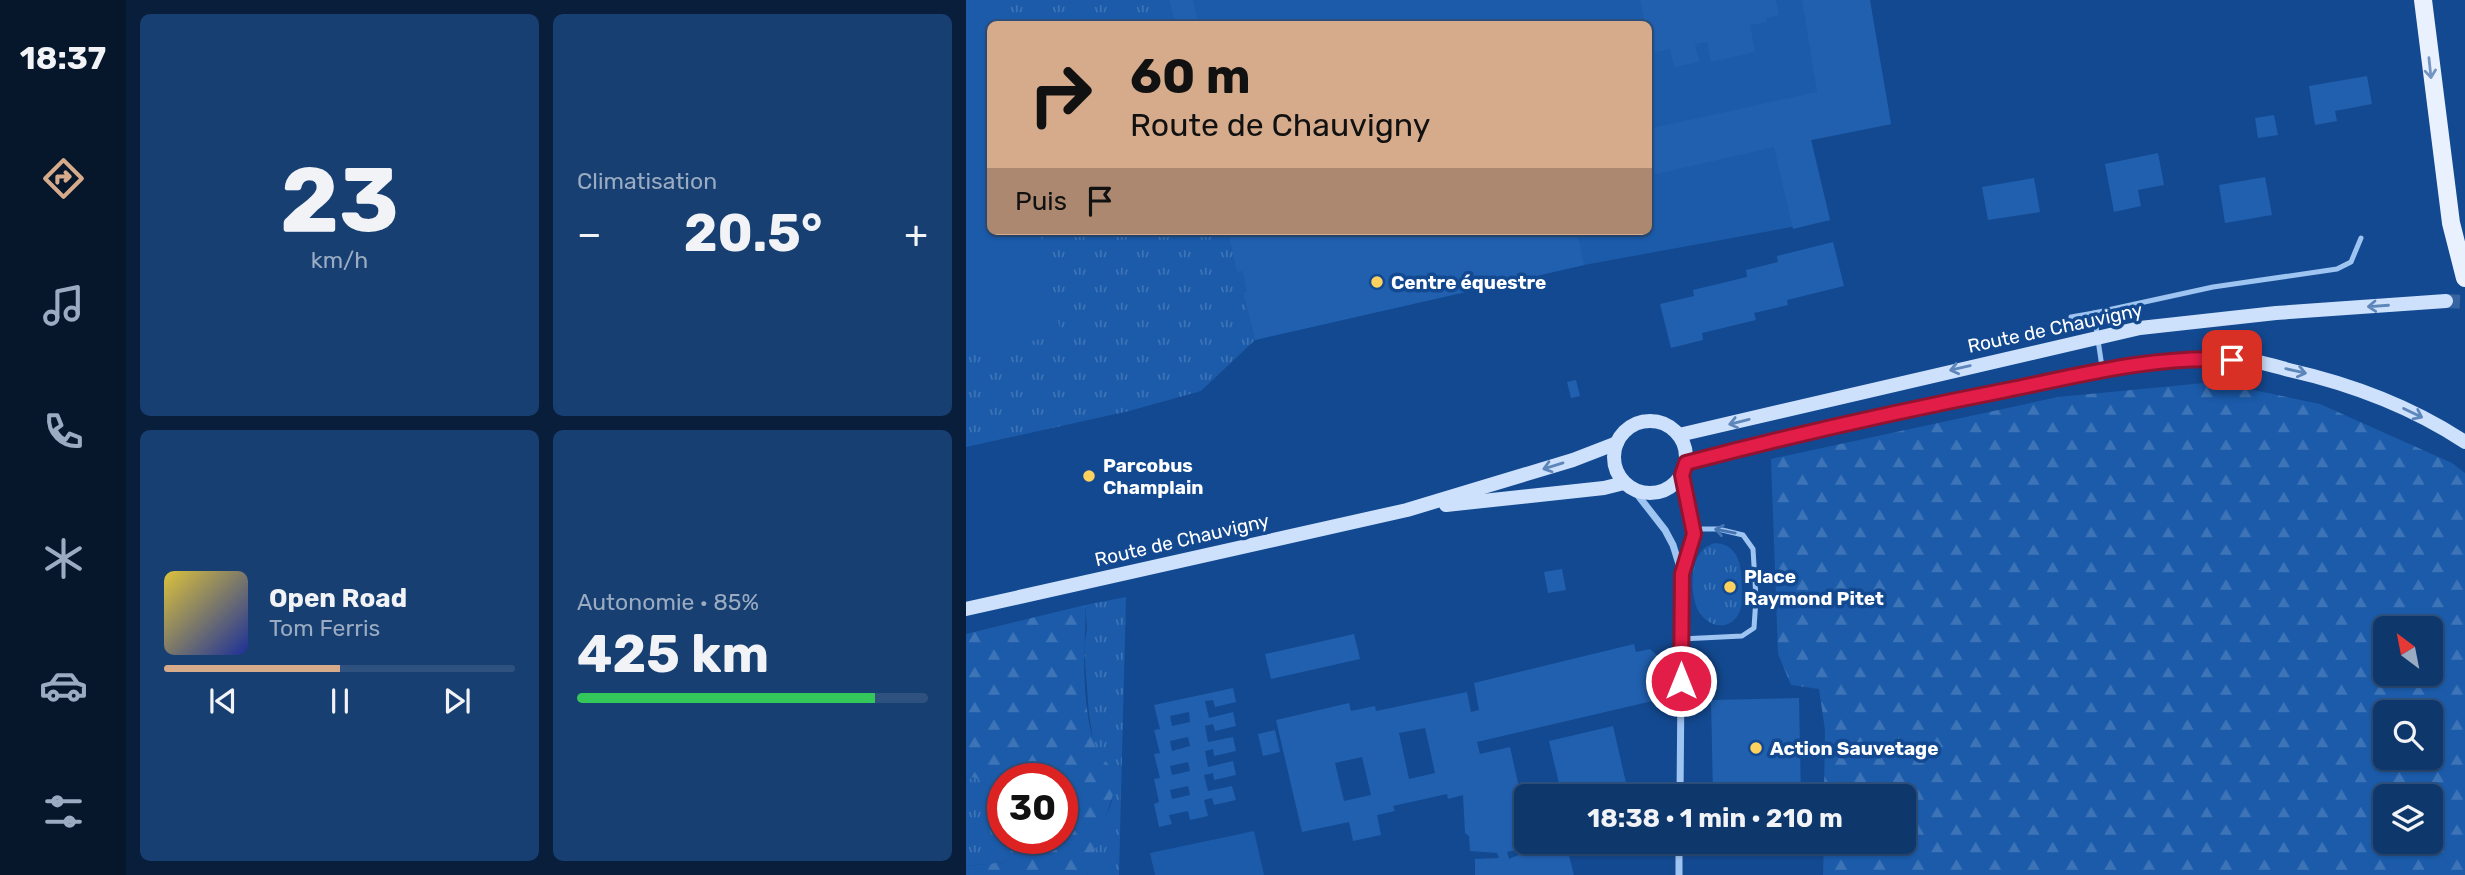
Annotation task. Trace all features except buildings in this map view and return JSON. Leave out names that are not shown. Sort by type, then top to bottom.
[{"type":"main road","points":[[2423,0],[2451,223],[2465,278]]},
{"type":"main road","name":"Route de Chauvigny","points":[[1679,435],[2140,328],[2202,320],[2446,301]]},
{"type":"main road","points":[[1684,469],[1953,401],[2102,370],[2151,362],[2209,358],[2255,362],[2358,390],[2394,403],[2465,442]]},
{"type":"main road","points":[[1644,422],[1661,423],[1679,435],[1686,448],[1684,469],[1673,486],[1660,492],[1646,493],[1629,486],[1618,474],[1615,464],[1617,443],[1629,428],[1644,422]]},
{"type":"main road","name":"Route de Chauvigny","points":[[966,609],[1407,510],[1573,460],[1617,443]]},
{"type":"main road","name":"Route de Chauvigny","points":[[1407,510],[1629,486]]},
{"type":"street","points":[[1680,784],[1682,574],[1694,534],[1684,469]]},
{"type":"street","points":[[1629,486],[1665,530],[1682,574]]},
{"type":"street","points":[[1679,854],[1679,875]]},
{"type":"lane","points":[[2071,317],[2213,287],[2337,269],[2351,262],[2361,238]]},
{"type":"lane","points":[[2094,313],[2102,370]]},
{"type":"lane","points":[[1681,639],[1742,636],[1754,628],[1756,598],[1753,548],[1743,535],[1718,528],[1693,529]]},
{"type":"green space","points":[[966,0],[1169,0],[1174,21],[987,21],[987,235],[1230,235],[1243,271],[1243,293],[1255,340],[1201,391],[1129,411],[966,447]]},
{"type":"green space","points":[[966,0],[992,0],[996,21],[987,21],[987,235],[1041,235],[1061,335],[966,354]]},
{"type":"green space","points":[[1169,0],[1869,0],[1891,124],[1811,140],[1830,220],[1584,265],[1255,340],[1229,235],[1652,235],[1652,21],[1174,21]]},
{"type":"green space","points":[[2215,382],[2320,404],[2452,463],[2465,473],[2465,875],[1823,875],[1824,854],[1916,854],[1916,784],[1824,784],[1825,730],[1819,689],[1791,685],[1778,654],[1771,459],[2058,397]]},
{"type":"green space","points":[[1715,543],[1730,548],[1740,566],[1740,612],[1726,625],[1713,624],[1707,620],[1697,609],[1695,602],[1694,567],[1701,552]]},
{"type":"green space","points":[[1126,597],[1119,875],[1087,875],[1096,841],[1112,801],[1094,745],[1089,714],[1084,648],[1087,627],[1085,605]]},
{"type":"green space","points":[[1085,605],[1084,672],[1089,720],[1096,748],[1112,771],[1116,785],[1087,875],[966,875],[966,866],[1006,862],[1009,854],[1078,854],[1078,763],[987,763],[987,785],[974,777],[966,780],[966,634]]},
{"type":"green space","points":[[974,777],[987,785],[987,854],[1009,854],[1006,862],[966,866],[966,780]]},
{"type":"green space","points":[[1254,831],[1264,875],[1155,875],[1150,853]]},
{"type":"tunnel","points":[[2446,301],[2465,302]]},
{"type":"place","name":"Centre équestre","points":[[1377,282]]},
{"type":"place","name":"Parcobus Champlain","points":[[1089,476]]},
{"type":"place","name":"Place Raymond Pitet","points":[[1730,587]]},
{"type":"place","name":"Action Sauvetage","points":[[1756,748]]},
{"type":"route","points":[[1681,681],[1682,574],[1694,534],[1682,475],[1686,463],[1953,401],[2132,365],[2209,358],[2232,360]]}]
